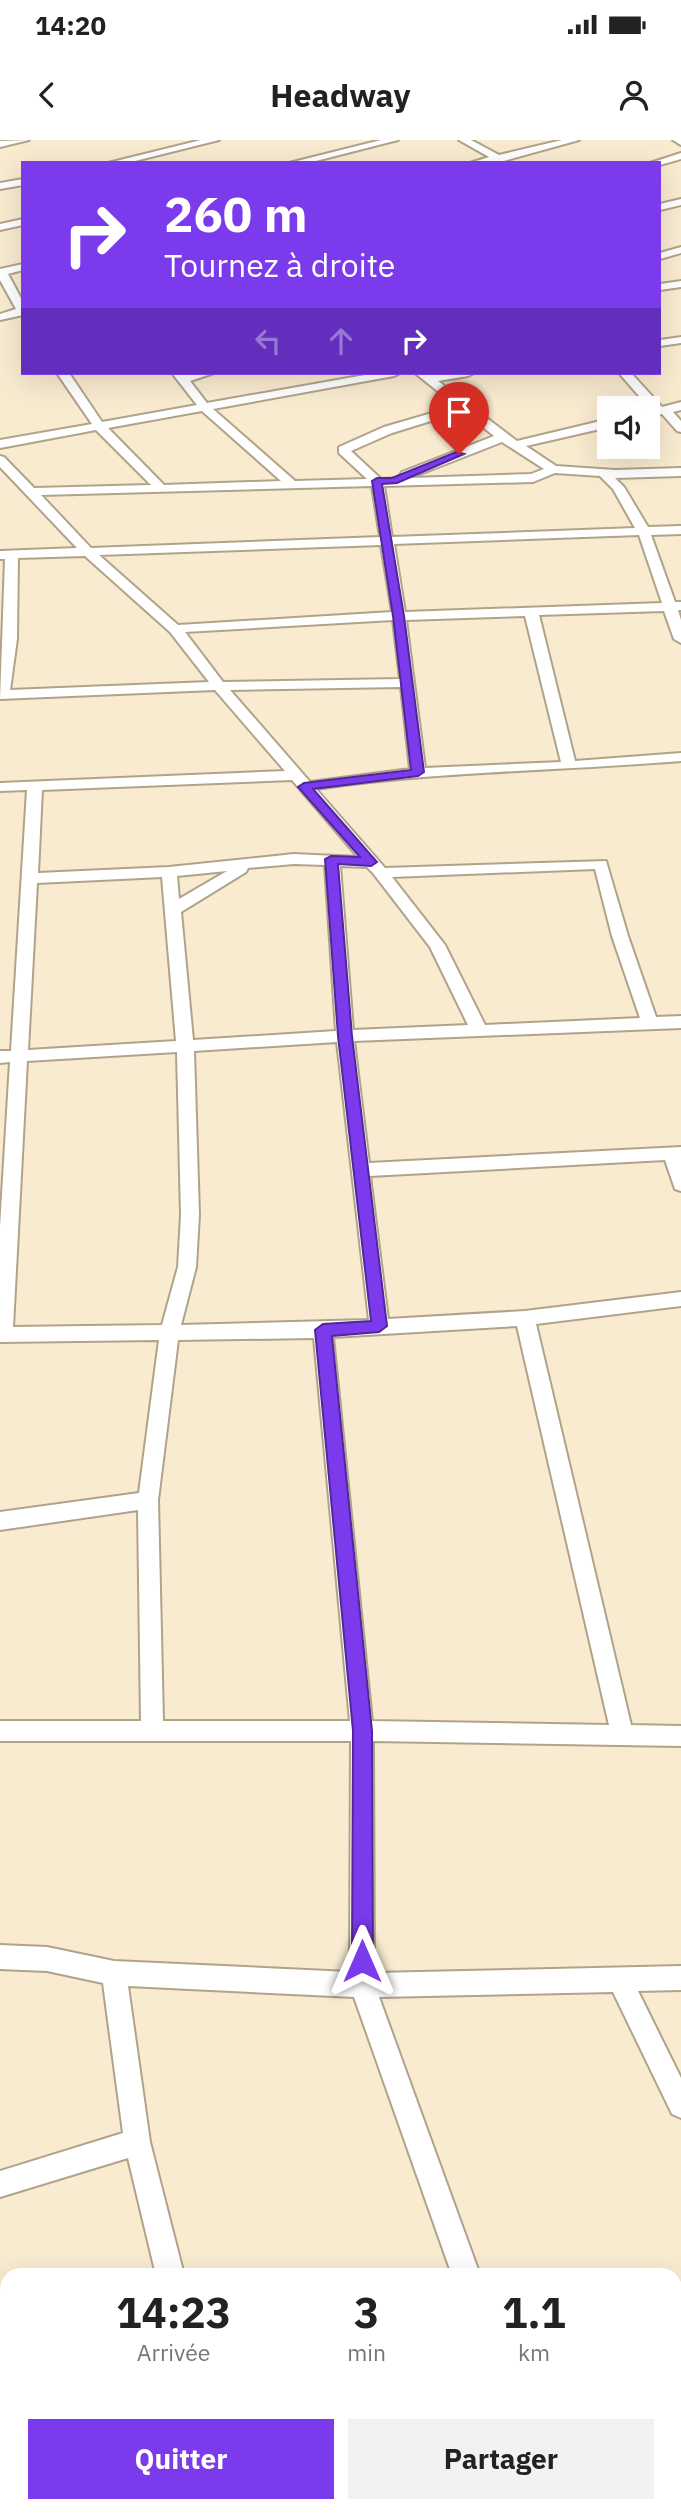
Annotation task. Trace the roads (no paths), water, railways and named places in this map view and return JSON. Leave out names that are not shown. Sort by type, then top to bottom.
[{"type":"street","points":[[5,142],[24,140]]},
{"type":"street","points":[[160,140],[173,149]]},
{"type":"street","points":[[133,161],[153,159],[173,149],[214,140]]},
{"type":"street","points":[[306,161],[353,154],[393,140]]},
{"type":"street","points":[[464,140],[503,160],[574,140]]},
{"type":"street","points":[[661,161],[681,156]]},
{"type":"street","points":[[0,186],[21,181]]},
{"type":"street","points":[[661,207],[681,201]]},
{"type":"street","points":[[0,227],[21,222]]},
{"type":"street","points":[[661,256],[681,250]]},
{"type":"street","points":[[0,256],[19,268]]},
{"type":"street","points":[[19,268],[1,272],[21,308]]},
{"type":"street","points":[[661,287],[681,284]]},
{"type":"street","points":[[0,317],[21,312]]},
{"type":"street","points":[[661,343],[680,341]]},
{"type":"street","points":[[65,375],[100,427],[160,487]]},
{"type":"street","points":[[0,444],[383,375]]},
{"type":"street","points":[[627,375],[644,396]]},
{"type":"street","points":[[181,376],[205,408],[290,484]]},
{"type":"street","points":[[425,376],[514,445],[553,469],[603,473],[681,472]]},
{"type":"street","points":[[418,772],[399,616],[377,481],[344,452],[344,448],[388,430],[464,407]]},
{"type":"street","points":[[660,411],[681,407]]},
{"type":"street","points":[[660,414],[681,428]]},
{"type":"street","points":[[514,445],[597,426]]},
{"type":"street","points":[[394,481],[503,437]]},
{"type":"street","points":[[0,460],[88,552],[174,628],[219,686],[376,868],[437,945],[479,1030]]},
{"type":"street","points":[[30,492],[533,478],[553,469]]},
{"type":"street","points":[[603,473],[618,487],[644,532],[675,606],[681,639]]},
{"type":"street","points":[[406,683],[1,694],[10,639],[6,554],[681,530]]},
{"type":"street","points":[[174,628],[399,616],[675,606]]},
{"type":"street","points":[[531,611],[569,766]]},
{"type":"street","points":[[0,788],[299,781],[681,757]]},
{"type":"street","points":[[35,786],[2,1335],[323,1330],[525,1318],[681,1299]]},
{"type":"street","points":[[30,878],[169,872],[252,863],[331,859],[376,868],[601,864],[620,936],[650,1024]]},
{"type":"street","points":[[331,859],[345,1036],[379,1326]]},
{"type":"street","points":[[173,910],[252,863]]},
{"type":"street","points":[[152,1730],[148,1500],[169,1334],[187,1267],[190,1228],[185,1045],[169,872]]},
{"type":"street","points":[[0,1057],[345,1036],[681,1022]]},
{"type":"street","points":[[362,1170],[677,1153],[681,1184]]},
{"type":"street","points":[[525,1318],[623,1737]]},
{"type":"street","points":[[323,1330],[362,1731],[362,1985],[463,2268]]},
{"type":"street","points":[[0,1521],[148,1500]]},
{"type":"street","points":[[0,1731],[362,1731],[681,1736]]},
{"type":"street","points":[[0,1957],[47,1959],[114,1973],[362,1985],[681,1978]]},
{"type":"street","points":[[114,1973],[137,2142],[168,2268]]},
{"type":"street","points":[[620,1980],[681,2105]]},
{"type":"street","points":[[0,2183],[137,2142]]}]
